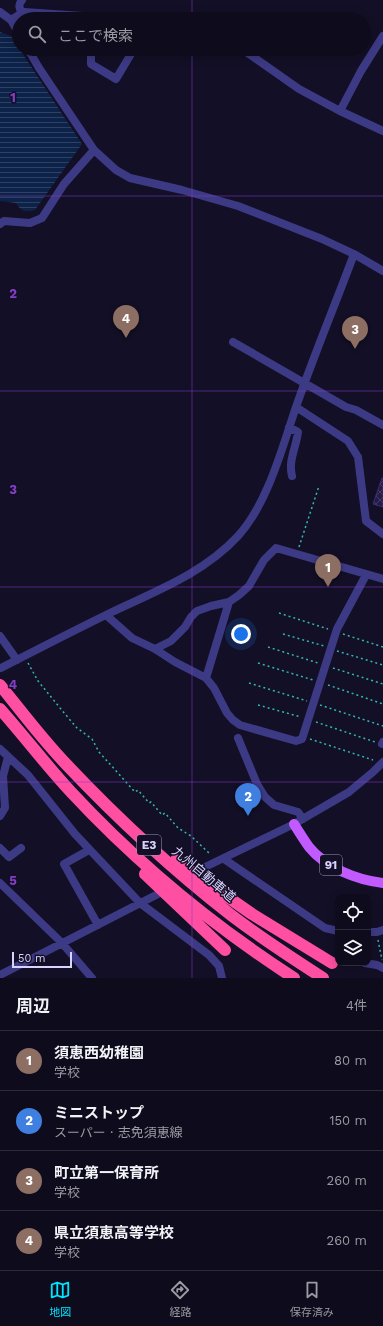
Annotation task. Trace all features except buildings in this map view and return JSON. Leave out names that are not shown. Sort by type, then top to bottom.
[{"type":"highway","name":"九州自動車道","points":[[0,685],[65,763],[120,819],[195,886],[261,937],[323,978]]},
{"type":"highway","name":"E3","points":[[0,709],[33,750],[70,792],[137,858],[188,902],[252,950],[294,978]]},
{"type":"highway","points":[[65,763],[140,832],[208,884],[252,914],[335,963]]},
{"type":"highway","points":[[70,792],[124,854],[225,950]]},
{"type":"main road","name":"91","points":[[294,824],[310,848],[333,866],[358,878],[371,882],[383,882]]},
{"type":"street","points":[[22,0],[19,4],[22,12]]},
{"type":"street","points":[[0,12],[11,20]]},
{"type":"street","points":[[371,55],[383,36]]},
{"type":"street","points":[[32,56],[94,150],[116,170],[130,178],[182,190],[238,206],[322,239],[354,254],[383,271]]},
{"type":"street","points":[[90,56],[91,64],[116,79],[130,56]]},
{"type":"street","points":[[252,56],[299,90],[383,131]]},
{"type":"street","points":[[340,111],[370,56]]},
{"type":"street","points":[[0,224],[4,221],[30,223],[42,218],[64,184],[94,150]]},
{"type":"street","points":[[1,668],[175,582],[198,569],[238,535],[255,512],[266,489],[354,254]]},
{"type":"street","points":[[233,342],[346,407],[356,410],[383,425]]},
{"type":"street","points":[[296,407],[348,441],[354,449],[358,457],[366,521],[383,534]]},
{"type":"street","points":[[289,427],[298,432],[297,441],[290,464],[292,476]]},
{"type":"street","points":[[155,649],[171,641],[197,612],[211,606],[229,602],[249,586],[264,560],[276,548],[383,579]]},
{"type":"street","points":[[106,615],[132,638],[155,649],[175,662],[206,678],[214,688],[232,720],[247,728],[296,741],[302,739],[303,737],[336,632],[366,575]]},
{"type":"street","points":[[206,678],[229,602]]},
{"type":"street","points":[[0,636],[21,658]]},
{"type":"street","points":[[238,738],[257,784],[265,797],[274,805],[298,812],[304,819]]},
{"type":"street","points":[[0,748],[28,775],[75,834],[140,903],[209,955],[218,966],[222,978]]},
{"type":"street","points":[[0,816],[5,808],[3,776],[8,757]]},
{"type":"street","points":[[203,868],[304,819],[349,792],[383,762]]},
{"type":"street","points":[[0,848],[9,858],[21,848]]},
{"type":"street","points":[[89,850],[64,864],[98,925]]},
{"type":"street","points":[[221,860],[325,928],[335,930]]},
{"type":"street","points":[[0,884],[62,944],[92,978]]},
{"type":"street","points":[[0,975],[158,894]]},
{"type":"street","points":[[371,964],[383,968]]},
{"type":"path","points":[[296,554],[319,486]]},
{"type":"path","points":[[279,613],[383,647]]},
{"type":"path","points":[[283,634],[383,665]]},
{"type":"path","points":[[268,647],[383,684]]},
{"type":"path","points":[[21,658],[77,728],[92,739],[99,752],[109,765],[135,792],[138,790],[162,815],[165,813],[178,828],[191,836],[221,860]]},
{"type":"path","points":[[258,663],[383,704]]},
{"type":"path","points":[[249,683],[383,726]]},
{"type":"path","points":[[258,705],[383,743]]},
{"type":"path","points":[[303,737],[373,760]]},
{"type":"path","points":[[380,931],[383,964]]},
{"type":"water","points":[[0,32],[11,36],[12,56],[24,56],[82,144],[35,210],[22,210],[16,203],[0,201]]},
{"type":"place","name":"県立須恵高等学校","points":[[126,338]]},
{"type":"place","name":"町立第一保育所","points":[[355,349]]},
{"type":"place","name":"須恵西幼稚園","points":[[328,587]]},
{"type":"place","name":"ミニストップ","points":[[248,816]]}]
